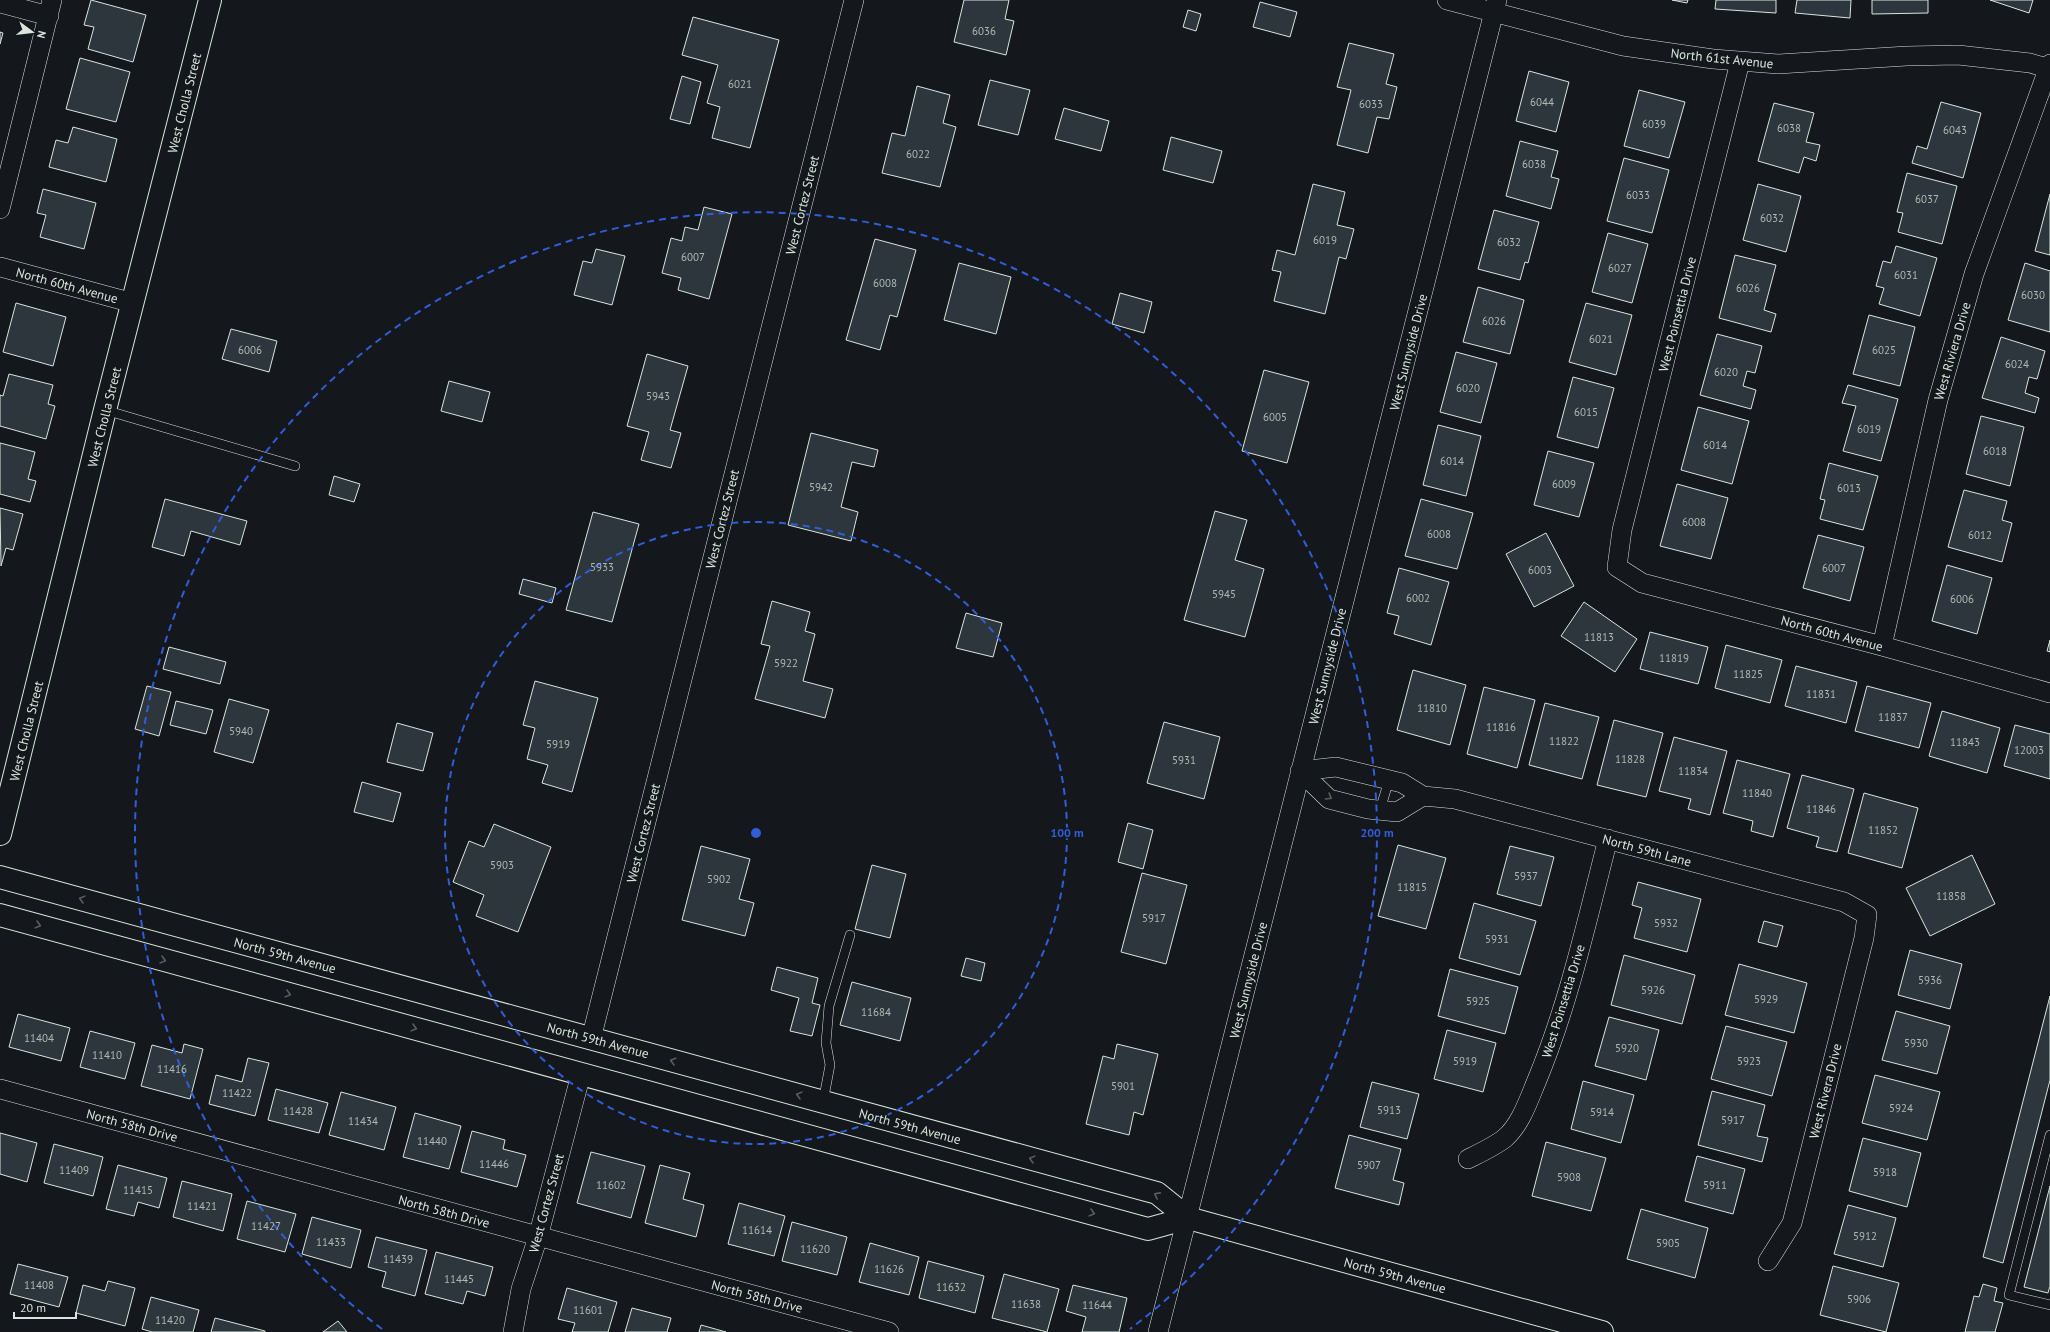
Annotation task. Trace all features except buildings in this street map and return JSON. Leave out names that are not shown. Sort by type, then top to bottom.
[{"type":"main road","name":"West Cholla Street","points":[[0,834],[105,410],[210,0]]},
{"type":"main road","name":"North 59th Avenue","points":[[0,877],[1157,1193],[1188,1218],[1602,1332]]},
{"type":"main road","name":"North 59th Avenue","points":[[0,915],[1148,1228],[1188,1218]]},
{"type":"street","name":"West Cortez Street","points":[[590,1039],[854,0]]},
{"type":"street","name":"North 61st Avenue","points":[[1447,0],[1495,6],[1623,46],[1740,62],[1778,64],[1907,56],[1958,55],[2030,63],[2049,67]]},
{"type":"street","points":[[0,3],[50,8],[0,209]]},
{"type":"street","name":"West Sunnyside Drive","points":[[1158,1332],[1495,6]]},
{"type":"street","name":"West Poinsettia Drive","points":[[1617,567],[1622,530],[1740,62]]},
{"type":"street","name":"West Riviera Drive","points":[[1882,646],[1938,400],[1974,274],[2049,67]]},
{"type":"street","name":"North 60th Avenue","points":[[0,267],[133,303]]},
{"type":"street","name":"North 60th Avenue","points":[[1617,567],[1642,582],[1882,646],[2050,693]]},
{"type":"street","name":"North 59th Lane","points":[[1300,771],[1336,767],[1389,780],[1402,784],[1423,796],[1455,799],[1844,902],[1867,915]]},
{"type":"street","points":[[1300,771],[1329,799],[1380,810],[1397,812],[1423,796]]},
{"type":"street","name":"West Poinsettia Drive","points":[[1468,1159],[1505,1138],[1520,1118],[1530,1096],[1553,1042],[1568,993],[1608,839]]},
{"type":"street","name":"West Rivera Drive","points":[[1768,1261],[1792,1222],[1864,938],[1867,915]]},
{"type":"street","name":"West Cortez Street","points":[[513,1332],[521,1289],[538,1237],[581,1074]]},
{"type":"street","name":"North 58th Drive","points":[[0,1089],[889,1332]]},
{"type":"lane","points":[[105,410],[295,466]]},
{"type":"lane","points":[[1380,810],[1389,780]]},
{"type":"lane","points":[[823,1102],[830,1066],[826,1043],[829,1006],[850,935]]},
{"type":"lane","points":[[2050,1135],[2009,1295],[2050,1305]]}]
